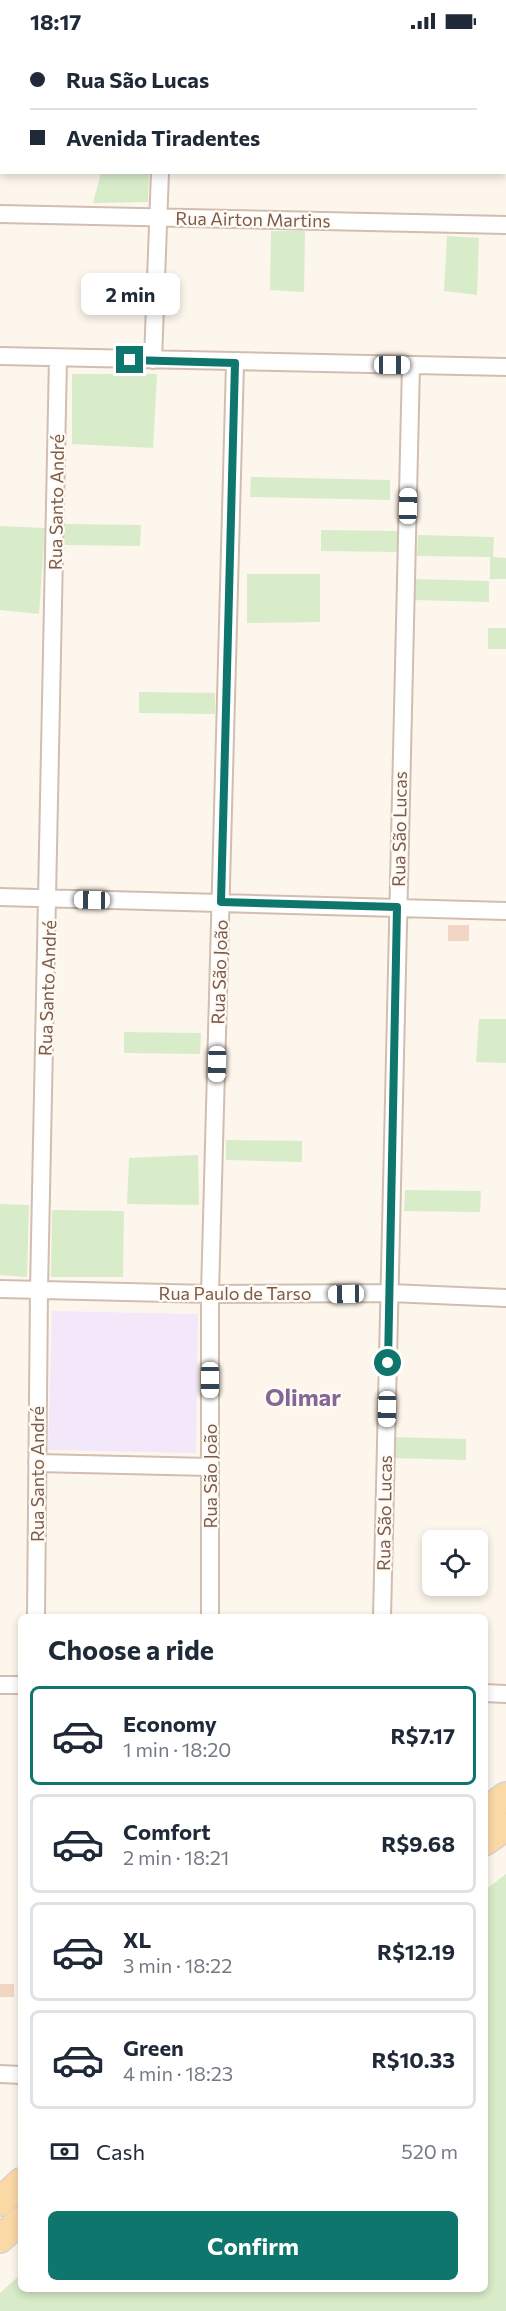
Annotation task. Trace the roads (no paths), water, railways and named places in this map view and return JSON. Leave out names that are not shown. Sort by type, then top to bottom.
[{"type":"main road","points":[[488,1809],[506,1796]]},
{"type":"main road","points":[[488,1839],[506,1827]]},
{"type":"main road","points":[[0,2202],[18,2185]]},
{"type":"main road","points":[[0,2239],[18,2223]]},
{"type":"street","points":[[153,360],[160,174]]},
{"type":"street","name":"Rua Airton Martins","points":[[0,214],[506,225]]},
{"type":"street","points":[[0,356],[235,363],[506,367]]},
{"type":"street","name":"Rua Santo André","points":[[36,1614],[39,1290],[49,900],[58,358]]},
{"type":"street","name":"Rua São João","points":[[210,1614],[210,1294],[235,363]]},
{"type":"street","name":"Rua São Lucas","points":[[382,1614],[411,365]]},
{"type":"street","points":[[0,897],[506,911]]},
{"type":"street","name":"Rua Paulo de Tarso","points":[[0,1289],[210,1294],[390,1293],[506,1298]]},
{"type":"street","points":[[37,1463],[210,1467]]},
{"type":"street","points":[[0,1685],[18,1685]]},
{"type":"street","points":[[488,1693],[506,1694]]},
{"type":"street","points":[[0,2074],[18,2075]]},
{"type":"district","name":"Olimar","points":[[303,1396]]}]
